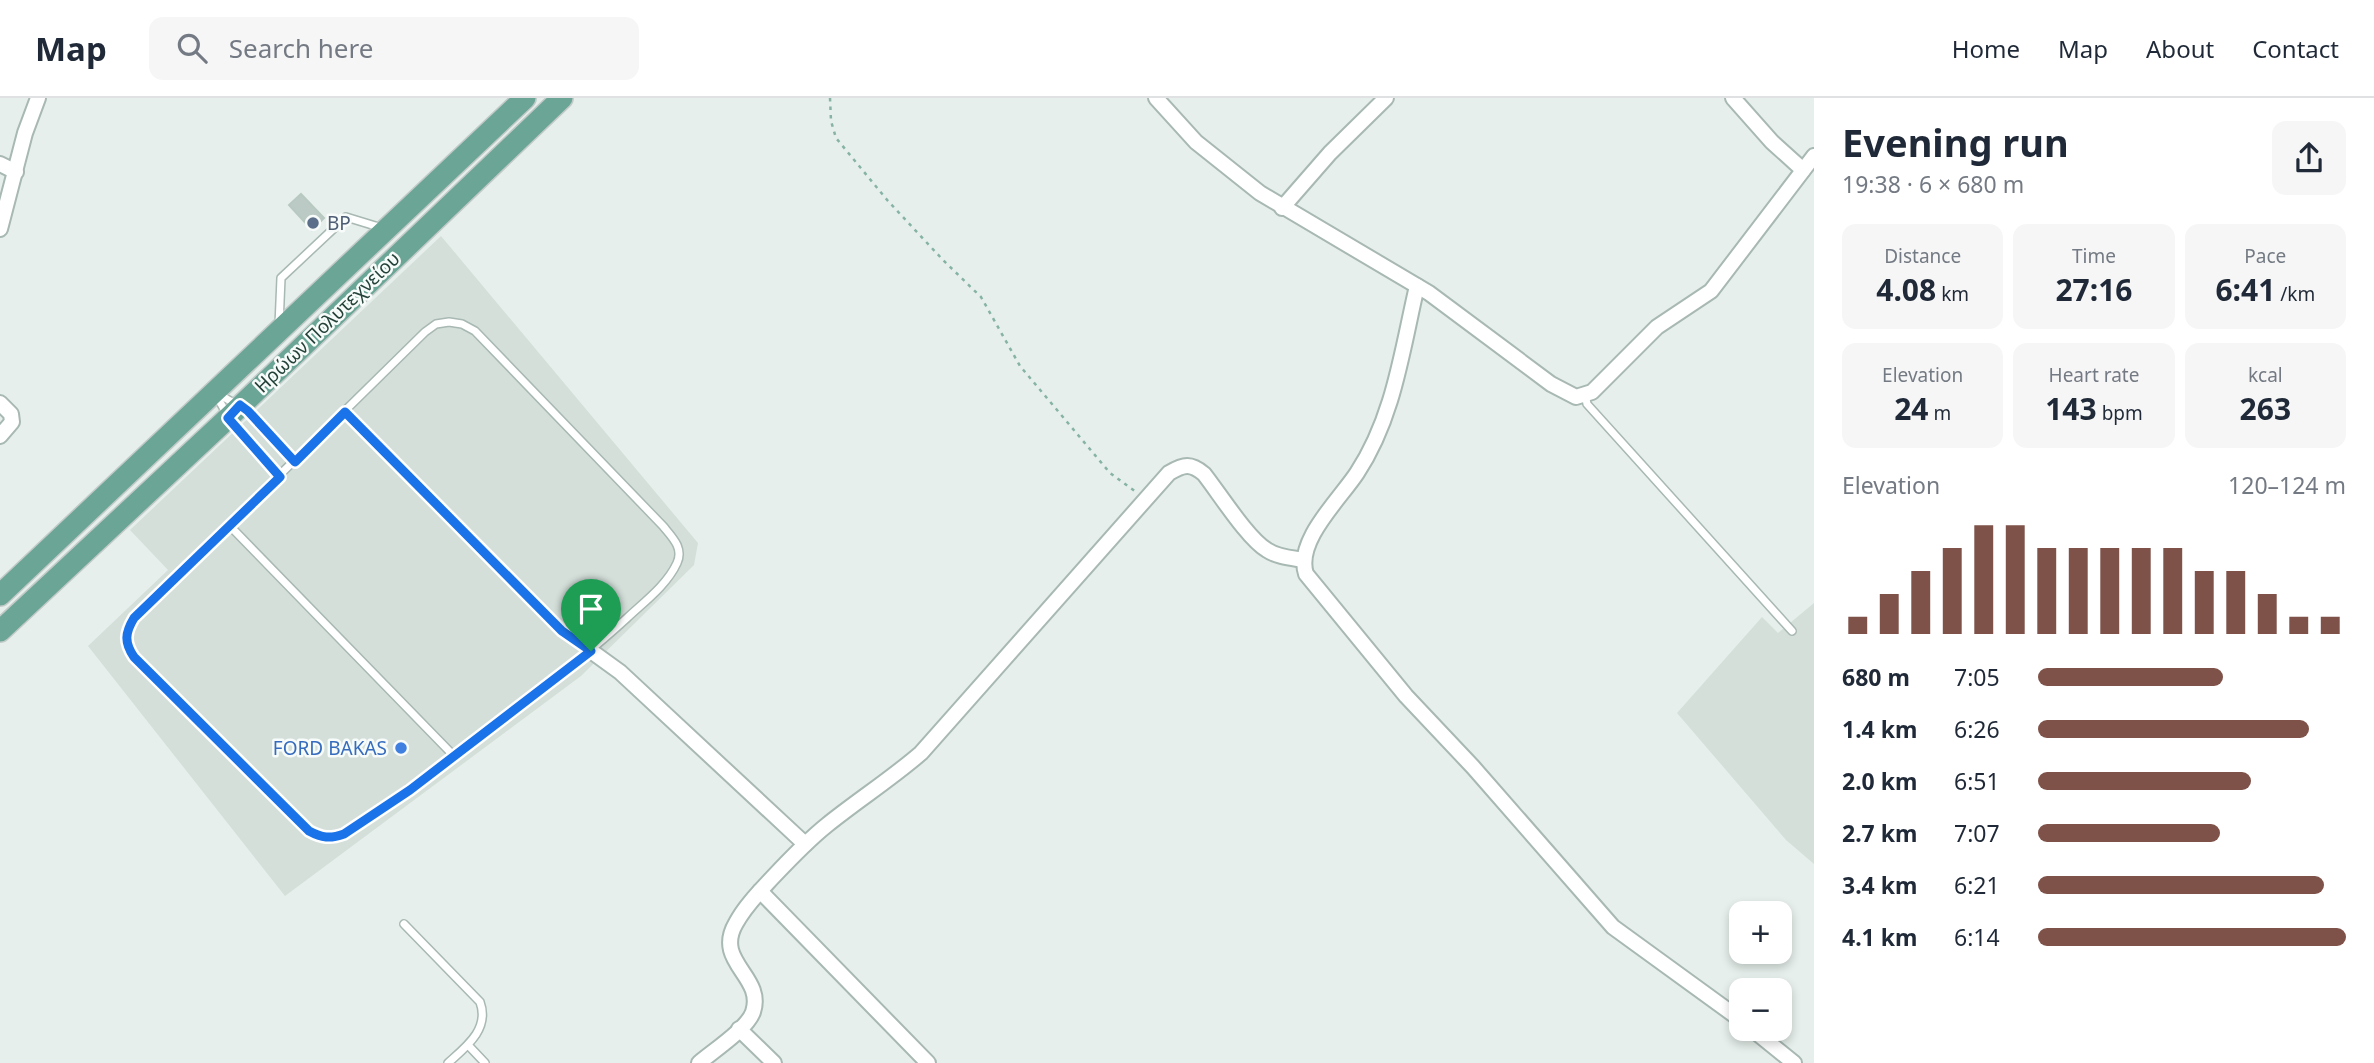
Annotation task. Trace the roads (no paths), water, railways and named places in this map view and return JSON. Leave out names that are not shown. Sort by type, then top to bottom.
[{"type":"main road","name":"Ηρώων Πολυτεχνείου","points":[[0,595],[525,98]]},
{"type":"main road","name":"Ηρώων Πολυτεχνείου","points":[[0,631],[562,98]]},
{"type":"street","points":[[0,229],[25,133],[38,98]]},
{"type":"street","points":[[1156,98],[1196,142],[1230,171],[1282,208],[1417,286],[1552,384],[1576,397],[1592,392],[1657,327],[1712,290],[1814,156]]},
{"type":"street","points":[[1282,208],[1325,159],[1386,98]]},
{"type":"street","points":[[1733,98],[1772,142],[1803,170]]},
{"type":"street","points":[[0,164],[16,172]]},
{"type":"street","points":[[1417,286],[1392,394],[1380,432],[1357,473],[1313,534],[1304,560],[1305,570],[1311,581],[1406,696],[1473,767],[1613,926],[1729,1011]]},
{"type":"street","points":[[0,403],[11,415],[12,422],[0,436]]},
{"type":"street","points":[[699,1063],[739,1029],[753,1012],[754,993],[733,958],[728,942],[735,924],[760,891],[805,844],[920,753],[1169,473],[1182,465],[1194,466],[1204,474],[1255,540],[1267,551],[1304,560]]},
{"type":"street","points":[[591,651],[620,672],[805,844]]},
{"type":"street","points":[[760,891],[929,1063]]},
{"type":"street","points":[[739,1029],[774,1063]]},
{"type":"street","points":[[1767,1041],[1794,1063]]},
{"type":"lane","points":[[279,330],[281,278],[346,217],[386,229]]},
{"type":"lane","points":[[449,321],[462,324],[475,331],[663,526],[678,546],[680,554],[664,582],[591,651],[410,790],[344,834],[332,838],[320,837],[309,831],[134,657],[126,645],[126,631],[134,618],[295,462],[425,332],[436,324],[449,321]]},
{"type":"lane","points":[[214,392],[234,411],[280,477]]},
{"type":"lane","points":[[214,392],[234,411],[248,411],[295,462]]},
{"type":"lane","points":[[1585,394],[1587,404],[1792,631]]},
{"type":"lane","points":[[345,412],[562,631],[591,651]]},
{"type":"lane","points":[[230,526],[454,756]]},
{"type":"lane","points":[[404,924],[480,1002],[483,1011],[480,1030],[448,1063]]},
{"type":"lane","points":[[468,1045],[485,1063]]},
{"type":"place","name":"BP","points":[[313,223]]},
{"type":"place","name":"FORD BAKAS","points":[[401,748]]}]
